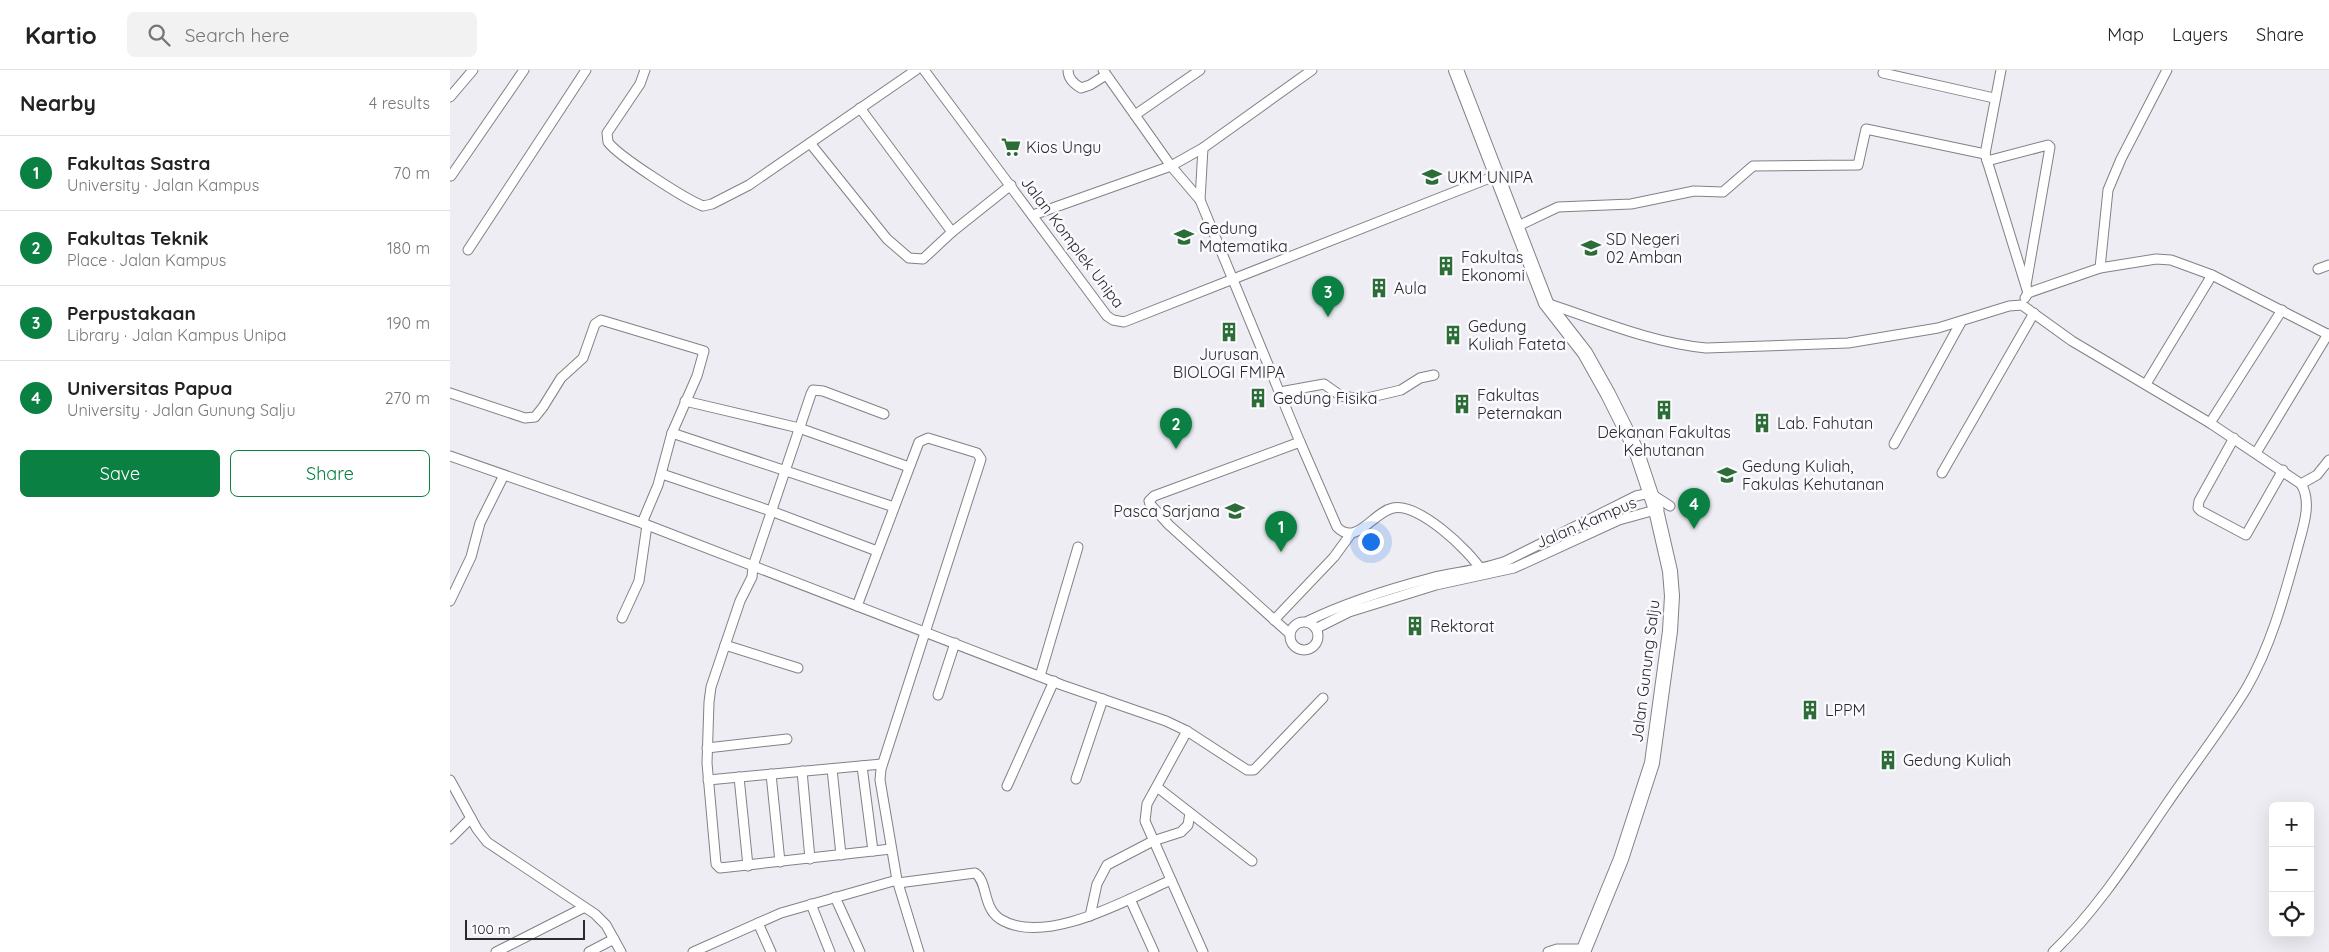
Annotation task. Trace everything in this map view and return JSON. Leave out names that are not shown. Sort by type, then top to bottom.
[{"type":"main road","name":"Jalan Gunung Salju","points":[[1456,70],[1546,303],[1585,353],[1636,450],[1656,510],[1670,571],[1672,596],[1664,681],[1652,763],[1621,859],[1583,951]]},
{"type":"street","points":[[450,97],[473,70]]},
{"type":"street","points":[[451,176],[524,70]]},
{"type":"street","points":[[468,250],[586,70]]},
{"type":"street","points":[[645,70],[640,84],[607,133],[606,139],[616,151],[698,204],[708,206],[749,185],[916,70]]},
{"type":"street","name":"Jalan Komplek Unipa","points":[[924,70],[1107,316],[1113,320],[1124,322],[1496,176]]},
{"type":"street","points":[[1068,70],[1068,75],[1074,84],[1081,88],[1090,85],[1104,72],[1171,166],[1200,200],[1337,527],[1345,534],[1350,535]]},
{"type":"street","points":[[1135,115],[1200,70]]},
{"type":"street","points":[[1033,215],[1171,166],[1203,148],[1312,70]]},
{"type":"street","points":[[2001,70],[1994,98],[1986,158],[2010,242],[2027,289]]},
{"type":"street","points":[[2100,268],[2108,190],[2121,159],[2167,70]]},
{"type":"street","points":[[1882,73],[1994,98]]},
{"type":"street","points":[[860,108],[952,232]]},
{"type":"street","points":[[1516,227],[1558,207],[1631,204],[1694,191],[1723,192],[1753,166],[1858,165],[1866,128],[1986,158],[2048,145],[2050,147],[2027,289],[2022,305]]},
{"type":"street","points":[[810,142],[887,239],[909,258],[923,259],[952,232],[1011,185]]},
{"type":"street","points":[[1200,200],[1203,148]]},
{"type":"street","points":[[2027,289],[2100,268],[2156,259],[2171,260],[2212,275],[2328,334],[2256,453]]},
{"type":"street","points":[[2318,269],[2329,265]]},
{"type":"street","points":[[2146,384],[2212,275]]},
{"type":"street","points":[[1546,303],[1664,341],[1706,348],[1848,343],[1938,328],[2009,306],[2022,305],[2072,341],[2210,423],[2283,470],[2301,484],[2306,491],[2305,518],[2285,593],[2266,648],[2246,688],[2116,878],[2076,930],[2053,952]]},
{"type":"street","points":[[2210,423],[2282,310]]},
{"type":"street","points":[[1942,473],[2034,312]]},
{"type":"street","points":[[450,393],[525,418],[535,416],[544,407],[561,378],[584,358],[595,324],[601,320],[704,351],[697,376],[672,433],[662,474],[645,524],[639,581],[622,618]]},
{"type":"street","points":[[1894,444],[1961,322]]},
{"type":"street","points":[[1280,392],[1324,384],[1341,396],[1363,399],[1401,390],[1420,378],[1434,374]]},
{"type":"street","points":[[884,414],[817,389],[811,394],[753,566],[752,577],[740,601],[711,687],[707,748],[708,780],[717,866],[724,869],[891,849]]},
{"type":"street","points":[[685,400],[799,428],[909,467]]},
{"type":"street","points":[[672,433],[785,469],[894,507]]},
{"type":"street","points":[[857,606],[919,442],[928,438],[978,453],[981,459],[882,764],[880,780],[897,882],[919,952]]},
{"type":"street","points":[[2234,438],[2199,502],[2198,508],[2201,511],[2246,535],[2283,470]]},
{"type":"street","points":[[1300,442],[1154,496],[1150,501],[1153,509],[1169,525],[1290,634],[1291,642],[1296,648],[1307,650],[1317,642],[1317,628],[1308,622]]},
{"type":"street","points":[[450,456],[645,524],[955,644],[1166,721],[1187,731],[1238,766],[1250,771],[1323,698]]},
{"type":"street","points":[[2301,484],[2317,475],[2329,460]]},
{"type":"street","points":[[662,474],[771,511],[878,551]]},
{"type":"street","points":[[450,600],[471,557],[480,523],[504,475]]},
{"type":"street","name":"Jalan Kampus","points":[[1482,571],[1534,549],[1626,501],[1650,493]]},
{"type":"street","points":[[1274,620],[1334,557],[1350,535],[1386,510],[1402,508],[1431,522],[1450,536],[1482,571]]},
{"type":"street","name":"Jalan Kampus","points":[[1317,628],[1357,605],[1463,575],[1514,568],[1620,520],[1656,510]]},
{"type":"street","points":[[1040,676],[1078,547]]},
{"type":"street","points":[[1463,575],[1465,552]]},
{"type":"street","name":"Jalan Kampus","points":[[1290,634],[1296,624],[1308,622],[1339,607],[1357,605]]},
{"type":"street","points":[[938,695],[955,644]]},
{"type":"street","points":[[725,645],[798,668]]},
{"type":"street","points":[[1007,786],[1054,681]]},
{"type":"street","points":[[1076,779],[1103,699]]},
{"type":"street","points":[[1187,731],[1157,787],[1145,814],[1145,821],[1204,952]]},
{"type":"street","points":[[707,748],[787,739]]},
{"type":"street","points":[[708,780],[882,764]]},
{"type":"street","points":[[862,766],[873,851]]},
{"type":"street","points":[[832,769],[841,855]]},
{"type":"street","points":[[802,771],[810,859]]},
{"type":"street","points":[[771,774],[780,862]]},
{"type":"street","points":[[739,777],[748,866]]},
{"type":"street","points":[[450,780],[487,842],[583,908],[595,914],[606,925],[621,952]]},
{"type":"street","points":[[1157,787],[1252,861]]},
{"type":"street","points":[[1090,916],[1097,884],[1107,865],[1153,841],[1185,830],[1190,822],[1190,813]]},
{"type":"street","points":[[450,839],[471,818]]},
{"type":"street","points":[[693,952],[710,949],[781,913],[835,897],[897,882],[975,873],[982,880],[989,908],[998,918],[1008,923],[1034,927],[1073,922],[1171,880]]},
{"type":"street","points":[[835,897],[860,952]]},
{"type":"street","points":[[1130,899],[1154,952]]},
{"type":"street","points":[[811,904],[830,952]]},
{"type":"street","points":[[496,952],[583,908]]},
{"type":"street","points":[[758,923],[771,952]]},
{"type":"street","points":[[589,952],[614,939]]},
{"type":"street","points":[[1548,952],[1557,950],[1583,951]]},
{"type":"place","name":"Kios Ungu","points":[[1011,147]]},
{"type":"place","name":"UKM UNIPA","points":[[1432,177]]},
{"type":"place","name":"Gedung Matematika","points":[[1184,237]]},
{"type":"place","name":"SD Negeri 02 Amban","points":[[1591,248]]},
{"type":"place","name":"Fakultas Ekonomi","points":[[1446,266]]},
{"type":"place","name":"Aula","points":[[1379,288]]},
{"type":"place","name":"Perpustakaan","points":[[1328,317]]},
{"type":"place","name":"Jurusan BIOLOGI FMIPA","points":[[1229,332]]},
{"type":"place","name":"Gedung Kuliah Fateta","points":[[1453,335]]},
{"type":"place","name":"Gedung Fisika","points":[[1258,398]]},
{"type":"place","name":"Fakultas Peternakan","points":[[1462,404]]},
{"type":"place","name":"Dekanan Fakultas Kehutanan","points":[[1664,410]]},
{"type":"place","name":"Lab. Fahutan","points":[[1762,423]]},
{"type":"place","name":"Fakultas Teknik","points":[[1176,449]]},
{"type":"place","name":"Gedung Kuliah, Fakulas Kehutanan","points":[[1727,475]]},
{"type":"place","name":"Pasca Sarjana","points":[[1235,511]]},
{"type":"place","name":"Universitas Papua","points":[[1694,529]]},
{"type":"place","name":"Fakultas Sastra","points":[[1281,552]]},
{"type":"place","name":"Rektorat","points":[[1415,626]]},
{"type":"place","name":"LPPM","points":[[1810,710]]},
{"type":"place","name":"Gedung Kuliah","points":[[1888,760]]}]
